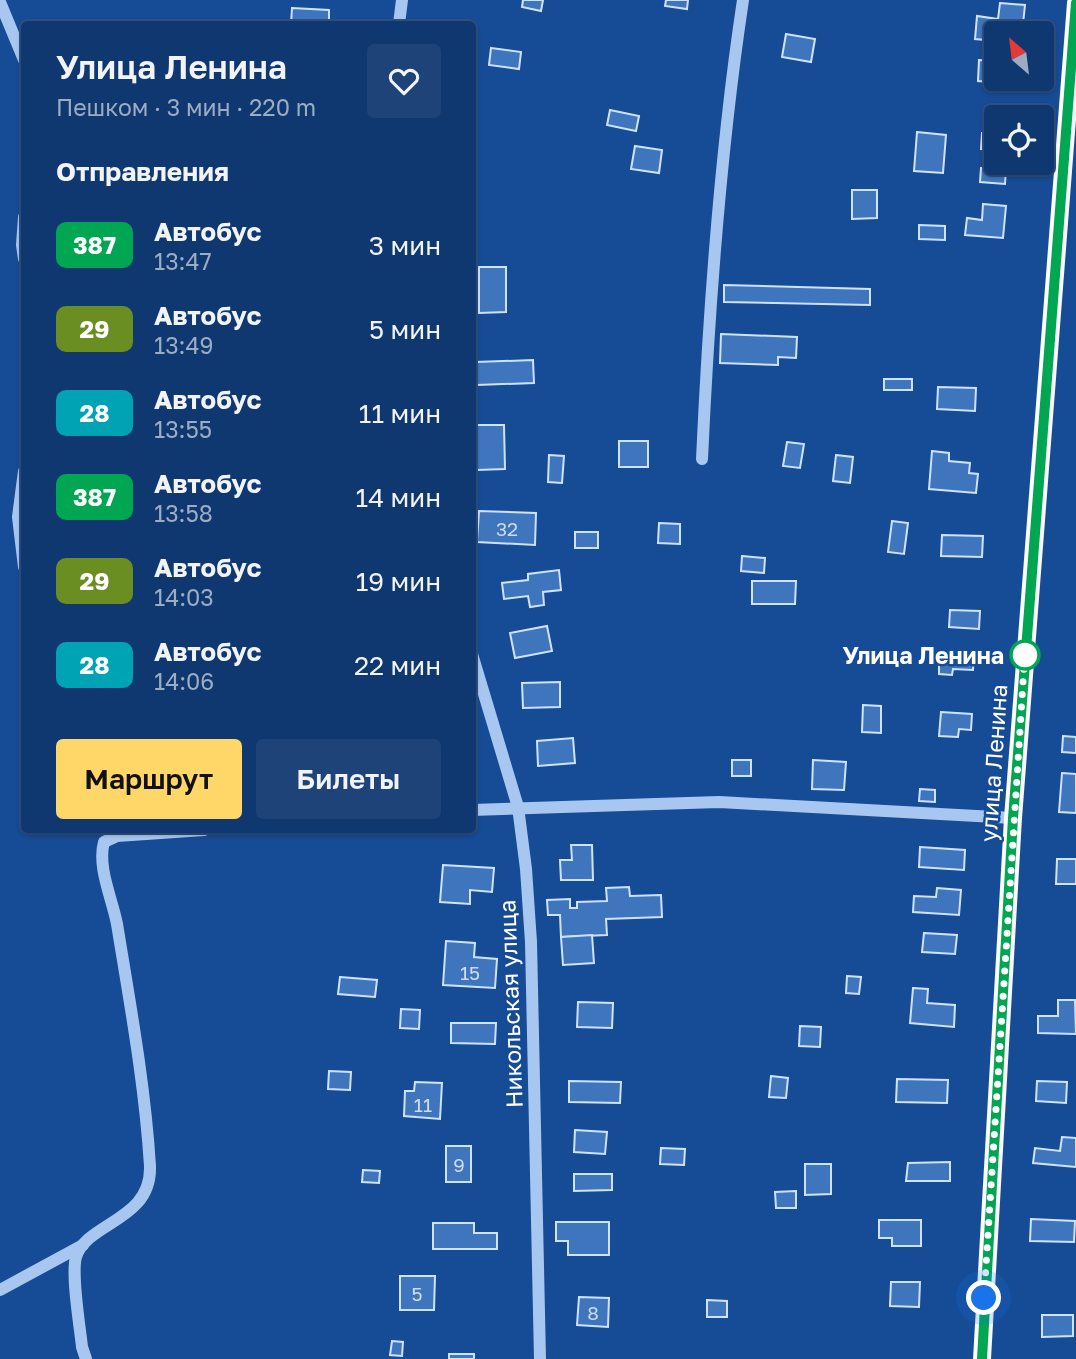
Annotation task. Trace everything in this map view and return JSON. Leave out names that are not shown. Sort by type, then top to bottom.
[{"type":"main road","name":"улица Ленина","points":[[982,1359],[1013,818],[1076,3]]},
{"type":"street","points":[[399,21],[402,0]]},
{"type":"street","points":[[702,459],[707,336],[735,53],[743,0]]},
{"type":"street","points":[[0,2],[21,53]]},
{"type":"street","points":[[21,494],[18,517],[21,542]]},
{"type":"street","name":"Никольская улица","points":[[476,667],[518,807],[526,869],[531,942],[540,1359]]},
{"type":"street","points":[[476,810],[719,802],[1013,818]]},
{"type":"street","points":[[0,1290],[84,1244],[130,1211],[144,1194],[150,1170],[136,1037],[115,914],[101,855],[101,836],[160,833]]},
{"type":"street","points":[[84,1244],[76,1258],[76,1275],[82,1347],[86,1359]]},
{"type":"building","points":[[523,0],[543,0],[541,11],[522,7]]},
{"type":"building","points":[[666,0],[688,0],[687,9],[665,6]]},
{"type":"building","points":[[1000,3],[1025,5],[1023,21],[984,21],[984,40],[975,39],[977,16],[998,19]]},
{"type":"building","points":[[292,8],[329,10],[329,20],[346,21],[291,21]]},
{"type":"building","points":[[786,34],[815,39],[811,62],[782,57]]},
{"type":"building","points":[[491,48],[521,52],[519,69],[489,65]]},
{"type":"building","points":[[979,60],[984,60],[984,82],[978,81]]},
{"type":"building","points":[[610,110],[639,116],[636,131],[607,125]]},
{"type":"building","points":[[917,132],[946,135],[943,173],[914,171]]},
{"type":"building","points":[[982,133],[984,133],[984,149],[981,149]]},
{"type":"building","points":[[635,146],[662,150],[659,173],[631,169]]},
{"type":"building","points":[[981,168],[984,168],[984,175],[1006,175],[1005,184],[980,182]]},
{"type":"building","points":[[852,190],[877,190],[877,218],[852,219]]},
{"type":"building","points":[[983,204],[1006,206],[1003,238],[965,235],[967,218],[982,220]]},
{"type":"building","points":[[919,225],[945,226],[945,240],[919,239]]},
{"type":"building","points":[[479,267],[506,267],[506,312],[479,313]]},
{"type":"building","points":[[724,285],[870,289],[870,305],[724,302]]},
{"type":"building","points":[[721,334],[797,337],[796,358],[778,357],[778,365],[720,363]]},
{"type":"building","points":[[533,360],[534,383],[477,385],[476,362]]},
{"type":"building","points":[[884,379],[912,379],[912,390],[884,390]]},
{"type":"building","points":[[938,387],[976,388],[975,411],[937,409]]},
{"type":"building","points":[[476,425],[504,425],[505,469],[477,470]]},
{"type":"building","points":[[619,441],[648,441],[648,467],[619,467]]},
{"type":"building","points":[[787,442],[804,444],[800,468],[783,466]]},
{"type":"building","points":[[932,451],[949,453],[949,461],[970,463],[969,473],[978,474],[976,493],[929,489]]},
{"type":"building","points":[[549,455],[564,456],[562,483],[548,482]]},
{"type":"building","points":[[836,455],[853,457],[850,483],[833,481]]},
{"type":"building","points":[[479,511],[536,513],[535,545],[477,542]]},
{"type":"building","points":[[892,521],[908,523],[904,554],[888,552]]},
{"type":"building","points":[[659,523],[680,524],[680,544],[658,543]]},
{"type":"building","points":[[575,532],[598,532],[598,548],[575,548]]},
{"type":"building","points":[[942,535],[983,536],[982,557],[941,556]]},
{"type":"building","points":[[742,556],[765,558],[764,573],[741,571]]},
{"type":"building","points":[[559,570],[561,590],[543,592],[544,605],[530,607],[528,596],[504,599],[502,583],[528,580],[528,574]]},
{"type":"building","points":[[752,581],[796,581],[795,604],[752,604]]},
{"type":"building","points":[[950,610],[980,611],[979,629],[949,627]]},
{"type":"building","points":[[547,626],[552,651],[515,658],[510,633]]},
{"type":"building","points":[[939,652],[974,653],[973,670],[953,669],[952,675],[939,674]]},
{"type":"building","points":[[560,682],[560,707],[523,708],[522,683]]},
{"type":"building","points":[[863,705],[881,706],[881,733],[862,732]]},
{"type":"building","points":[[941,712],[972,714],[971,730],[959,729],[958,737],[939,736]]},
{"type":"building","points":[[1063,736],[1076,737],[1076,753],[1062,752]]},
{"type":"building","points":[[573,738],[575,763],[538,766],[537,741]]},
{"type":"building","points":[[732,760],[751,760],[751,776],[732,776]]},
{"type":"building","points":[[813,760],[846,762],[844,790],[812,789]]},
{"type":"building","points":[[1062,773],[1076,774],[1076,813],[1059,812]]},
{"type":"building","points":[[920,789],[935,790],[935,802],[919,801]]},
{"type":"building","points":[[571,845],[592,845],[593,880],[561,880],[560,860],[572,860]]},
{"type":"building","points":[[920,847],[965,850],[964,870],[919,867]]},
{"type":"building","points":[[1057,859],[1076,859],[1076,884],[1056,884]]},
{"type":"building","points":[[443,865],[494,868],[492,892],[470,890],[470,904],[440,902]]},
{"type":"building","points":[[629,887],[630,896],[661,895],[662,917],[606,919],[607,935],[561,937],[560,915],[548,915],[547,900],[570,899],[570,908],[577,908],[577,902],[607,901],[606,888]]},
{"type":"building","points":[[937,888],[961,890],[959,915],[913,912],[914,896],[936,897]]},
{"type":"building","points":[[924,933],[957,935],[955,954],[922,952]]},
{"type":"building","points":[[592,935],[594,963],[563,965],[561,937]]},
{"type":"building","points":[[446,941],[475,943],[474,957],[497,959],[495,988],[443,985]]},
{"type":"building","points":[[847,976],[861,977],[859,994],[846,993]]},
{"type":"building","points":[[340,977],[377,980],[375,997],[338,994]]},
{"type":"building","points":[[913,988],[928,989],[927,1003],[955,1005],[954,1027],[910,1023]]},
{"type":"building","points":[[1058,1000],[1075,1000],[1076,1034],[1038,1033],[1038,1016],[1058,1016]]},
{"type":"building","points":[[578,1002],[613,1003],[612,1028],[577,1027]]},
{"type":"building","points":[[401,1009],[420,1010],[419,1029],[400,1028]]},
{"type":"building","points":[[451,1023],[496,1023],[495,1044],[451,1043]]},
{"type":"building","points":[[800,1026],[821,1027],[820,1047],[799,1046]]},
{"type":"building","points":[[329,1071],[351,1072],[350,1090],[328,1089]]},
{"type":"building","points":[[771,1076],[788,1078],[786,1098],[769,1097]]},
{"type":"building","points":[[897,1079],[948,1080],[947,1103],[896,1102]]},
{"type":"building","points":[[569,1081],[621,1082],[620,1103],[569,1102]]},
{"type":"building","points":[[1037,1081],[1067,1082],[1066,1103],[1036,1101]]},
{"type":"building","points":[[415,1082],[442,1083],[440,1119],[404,1116],[405,1091],[414,1091]]},
{"type":"building","points":[[575,1130],[607,1132],[605,1154],[574,1152]]},
{"type":"building","points":[[1062,1137],[1076,1138],[1076,1167],[1033,1163],[1035,1148],[1060,1151]]},
{"type":"building","points":[[446,1146],[471,1146],[471,1182],[446,1182]]},
{"type":"building","points":[[661,1148],[685,1149],[684,1165],[660,1164]]},
{"type":"building","points":[[950,1162],[950,1181],[906,1181],[908,1163]]},
{"type":"building","points":[[805,1164],[831,1164],[831,1194],[805,1195]]},
{"type":"building","points":[[363,1170],[380,1171],[379,1183],[362,1182]]},
{"type":"building","points":[[574,1174],[612,1174],[612,1190],[574,1191]]},
{"type":"building","points":[[796,1191],[796,1208],[776,1208],[775,1192]]},
{"type":"building","points":[[1031,1219],[1075,1221],[1074,1242],[1030,1241]]},
{"type":"building","points":[[879,1220],[921,1220],[921,1246],[892,1246],[892,1238],[879,1238]]},
{"type":"building","points":[[556,1222],[609,1222],[609,1255],[568,1255],[568,1241],[556,1241]]},
{"type":"building","points":[[433,1223],[474,1223],[474,1233],[497,1233],[497,1249],[433,1249]]},
{"type":"building","points":[[400,1276],[435,1276],[434,1310],[400,1310]]},
{"type":"building","points":[[891,1282],[920,1282],[919,1307],[890,1306]]},
{"type":"building","points":[[579,1297],[609,1298],[608,1327],[577,1325]]},
{"type":"building","points":[[707,1300],[727,1301],[727,1317],[707,1317]]},
{"type":"building","points":[[1042,1315],[1073,1315],[1073,1336],[1042,1337]]},
{"type":"building","points":[[392,1341],[403,1342],[402,1356],[390,1355]]},
{"type":"building","points":[[449,1354],[474,1354],[474,1359],[449,1359]]},
{"type":"bus line","name":"387","points":[[982,1359],[1013,818],[1076,3]]},
{"type":"place","name":"Улица Ленина","points":[[1025,655]]},
{"type":"route","points":[[984,1298],[1025,651],[1025,655]]}]
